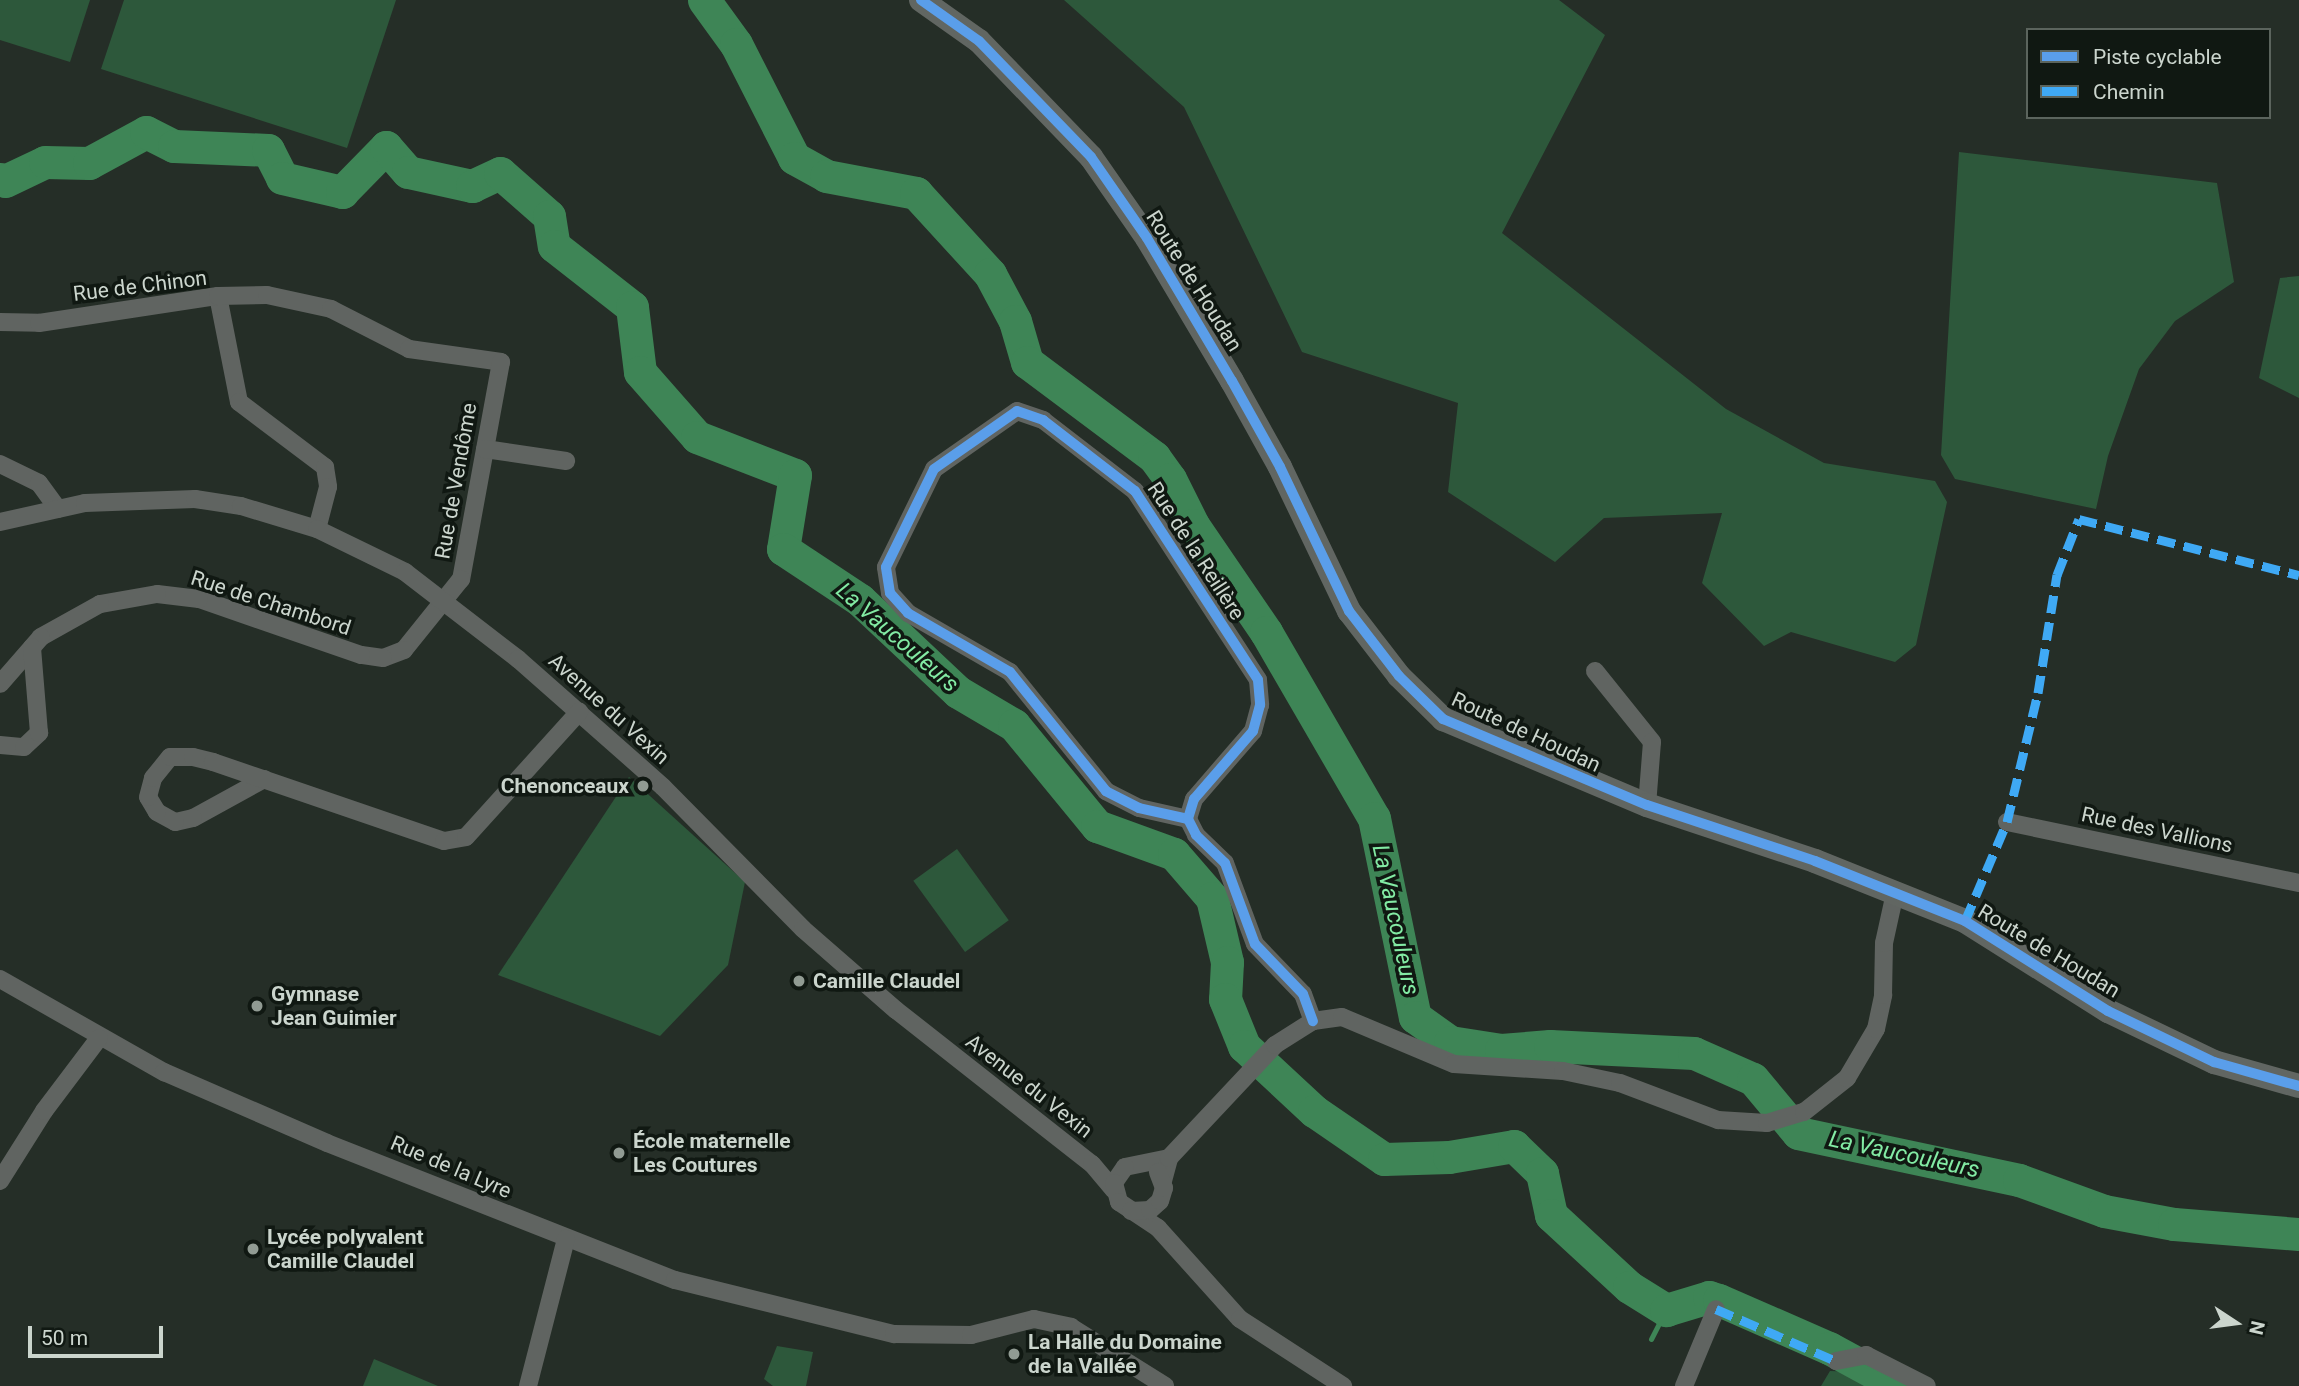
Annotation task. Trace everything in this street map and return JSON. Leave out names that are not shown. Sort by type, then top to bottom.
[{"type":"street","name":"Route de Houdan","points":[[921,0],[979,41],[1091,157],[1147,238],[1232,381],[1280,467],[1349,611],[1399,677],[1443,719],[1647,805],[1895,892],[1965,921],[2108,1011],[2214,1062],[2299,1086]]},
{"type":"street","name":"Rue de Vendôme","points":[[218,296],[267,295],[331,309],[409,349],[501,362],[461,579],[442,600]]},
{"type":"street","name":"Rue de Chinon","points":[[0,322],[39,323],[218,296],[239,402],[325,467],[328,488],[317,529]]},
{"type":"street","name":"Rue de la Reillère","points":[[1017,411],[1043,420],[1114,470],[1135,491],[1258,680],[1261,705],[1253,731],[1194,799],[1188,820],[1139,808],[1106,791],[1010,672],[908,613],[890,593],[886,567],[934,469],[1017,411]]},
{"type":"street","points":[[485,449],[566,461]]},
{"type":"street","points":[[0,464],[39,483],[58,509]]},
{"type":"street","name":"Avenue du Vexin","points":[[0,523],[58,509],[152,498],[195,499],[241,506],[317,529],[405,572],[579,712],[663,787],[803,929],[896,1010],[1092,1164],[1114,1190]]},
{"type":"street","name":"Rue de Chambord","points":[[0,684],[41,637],[100,604],[157,594],[199,600],[361,655],[383,658],[404,650],[442,600]]},
{"type":"street","points":[[0,745],[24,747],[38,733],[32,647]]},
{"type":"street","points":[[1595,671],[1652,742],[1647,805]]},
{"type":"street","points":[[264,779],[193,818],[175,822],[157,813],[148,797],[153,778],[170,757],[213,762],[264,779],[444,841],[466,837],[579,712]]},
{"type":"street","points":[[1188,820],[1196,835],[1225,863],[1255,944],[1303,994],[1313,1021]]},
{"type":"street","name":"Rue des Vallions","points":[[2007,822],[2299,883]]},
{"type":"street","points":[[1158,1228],[1157,1203],[1169,1158],[1275,1045],[1313,1021],[1342,1017],[1454,1064],[1563,1071],[1620,1083],[1717,1120],[1767,1123],[1804,1112],[1847,1078],[1876,1029],[1884,995],[1884,943],[1895,892]]},
{"type":"street","name":"Rue de la Lyre","points":[[0,979],[40,998],[99,1038],[164,1072],[264,1116],[566,1239],[675,1280],[883,1332],[937,1338],[971,1335],[1034,1319],[1071,1327],[1094,1338],[1165,1386]]},
{"type":"street","points":[[0,1181],[44,1111],[99,1038]]},
{"type":"street","points":[[1169,1158],[1125,1167],[1116,1177],[1114,1190],[1130,1210],[1158,1228],[1240,1319],[1343,1386]]},
{"type":"street","points":[[1144,1163],[1156,1169],[1163,1181]]},
{"type":"street","name":"Avenue du Vexin","points":[[1092,1164],[1125,1167]]},
{"type":"street","points":[[1130,1210],[1143,1212],[1157,1203]]},
{"type":"street","points":[[528,1386],[566,1239]]},
{"type":"street","points":[[1684,1386],[1716,1309]]},
{"type":"street","points":[[1836,1361],[1866,1355],[1927,1386]]},
{"type":"shaded area","points":[[0,0],[90,0],[70,62],[0,40]]},
{"type":"shaded area","points":[[124,0],[396,0],[347,148],[101,69]]},
{"type":"shaded area","points":[[1064,0],[1559,0],[1605,35],[1502,233],[1726,409],[1824,463],[1935,481],[1947,502],[1916,645],[1895,662],[1791,632],[1764,646],[1702,583],[1722,513],[1604,518],[1555,562],[1448,492],[1458,403],[1302,352],[1184,107]]},
{"type":"shaded area","points":[[1959,152],[2217,183],[2234,282],[2175,321],[2139,369],[2108,456],[2096,509],[1955,479],[1941,455]]},
{"type":"shaded area","points":[[2299,276],[2299,398],[2259,378],[2280,278]]},
{"type":"shaded area","points":[[629,777],[745,882],[728,965],[660,1036],[498,975]]},
{"type":"shaded area","points":[[957,849],[1009,920],[965,952],[913,881]]},
{"type":"shaded area","points":[[1799,1325],[1821,1333],[1845,1348],[1829,1349],[1792,1337]]},
{"type":"shaded area","points":[[777,1346],[813,1352],[806,1386],[773,1386],[764,1379]]},
{"type":"shaded area","points":[[374,1359],[438,1386],[363,1386]]},
{"type":"shaded area","points":[[1830,1371],[1860,1372],[1884,1386],[1821,1386]]},
{"type":"waterway","name":"La Vaucouleurs","points":[[704,0],[736,44],[794,158],[826,176],[916,193],[990,274],[1015,321],[1027,362],[1154,457],[1170,479],[1193,525],[1266,632],[1374,818],[1415,1017],[1450,1042],[1501,1050],[1550,1046],[1694,1053],[1753,1079],[1798,1133],[2019,1180],[2104,1211],[2174,1224],[2299,1234]]},
{"type":"waterway","name":"La Vaucouleurs","points":[[0,179],[5,181],[45,162],[89,163],[146,132],[174,146],[268,150],[282,178],[342,192],[386,147],[408,172],[472,186],[500,173],[549,216],[554,246],[632,307],[640,372],[697,437],[795,475],[783,549],[860,600],[958,692],[1014,725],[1097,826],[1174,854],[1212,898],[1227,962],[1225,999],[1244,1046],[1314,1111],[1384,1159],[1449,1157],[1514,1146],[1542,1173],[1551,1215],[1629,1287],[1666,1310],[1709,1297],[1719,1300],[1829,1348],[1899,1386]]},
{"type":"waterway","points":[[1651,1339],[1666,1310]]},
{"type":"marked path","points":[[1965,921],[2007,822],[2038,693],[2057,575],[2079,519],[2299,575]]},
{"type":"marked path","points":[[1716,1309],[1836,1361]]},
{"type":"cycle path","points":[[921,0],[979,41],[1091,157],[1147,238],[1232,381],[1280,467],[1349,611],[1399,676],[1443,719],[1647,805],[1815,861],[1965,921],[2108,1011],[2214,1062],[2299,1086]]},
{"type":"cycle path","points":[[1188,819],[1139,808],[1106,791],[1010,672],[908,613],[890,593],[886,567],[934,469],[1017,411],[1043,420],[1135,491],[1258,680],[1260,705],[1253,731],[1194,799],[1188,819],[1196,835],[1225,863],[1255,944],[1303,994],[1313,1021]]},
{"type":"place","name":"Chenonceaux","points":[[643,786]]},
{"type":"place","name":"Camille Claudel","points":[[799,981]]},
{"type":"place","name":"Gymnase Jean Guimier","points":[[257,1006]]},
{"type":"place","name":"École maternelle Les Coutures","points":[[619,1153]]},
{"type":"place","name":"Lycée polyvalent Camille Claudel","points":[[253,1249]]},
{"type":"place","name":"La Halle du Domaine de la Vallée","points":[[1014,1354]]}]
